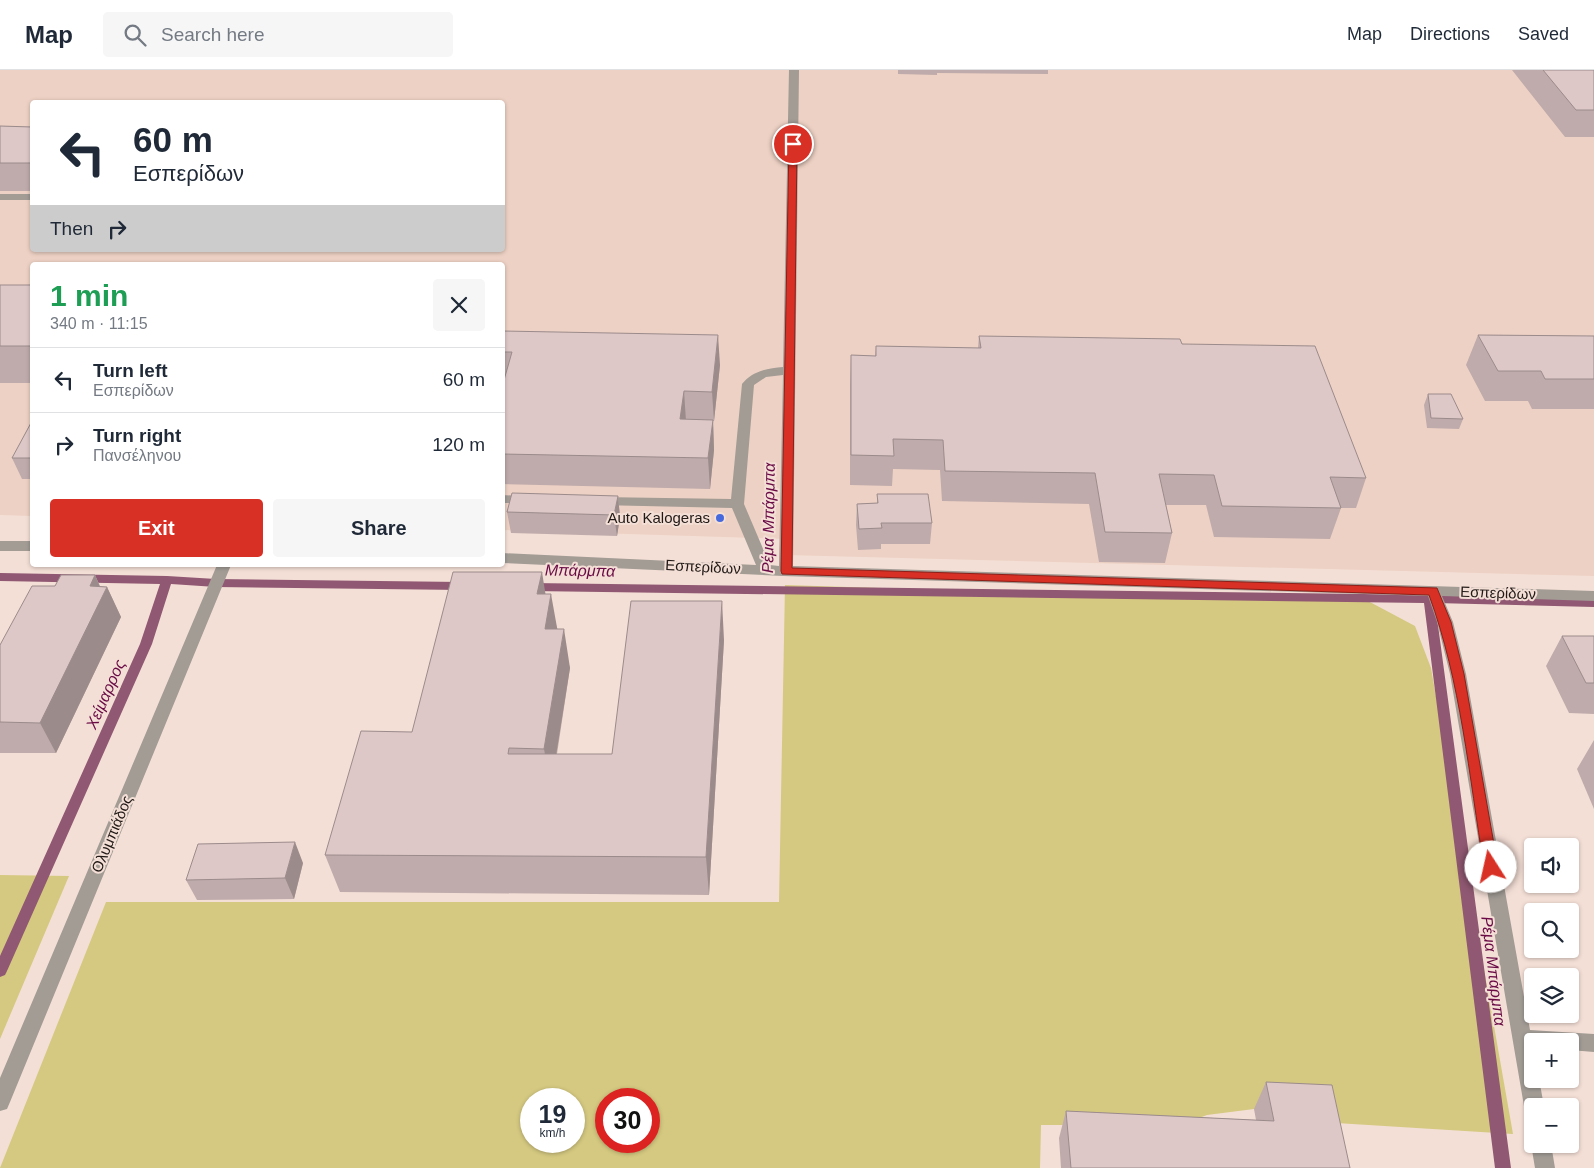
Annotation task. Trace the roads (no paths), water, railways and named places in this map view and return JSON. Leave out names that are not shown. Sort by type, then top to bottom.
[{"type":"street","points":[[786,571],[794,70]]},
{"type":"street","points":[[0,197],[30,197]]},
{"type":"street","points":[[765,570],[737,504],[748,384],[761,374],[790,371]]},
{"type":"street","points":[[505,499],[545,500]]},
{"type":"street","points":[[584,501],[737,504]]},
{"type":"street","points":[[0,546],[30,546]]},
{"type":"street","name":"Εσπερίδων","points":[[505,558],[786,571],[1594,596]]},
{"type":"street","name":"Ολυμπιάδος","points":[[0,1102],[223,567]]},
{"type":"street","points":[[1433,591],[1445,622],[1458,674],[1533,1098]]},
{"type":"street","points":[[1579,1042],[1594,1043]]},
{"type":"street","points":[[1542,1153],[1545,1168]]},
{"type":"waterway","name":"Χείμαρρος","points":[[0,577],[167,580]]},
{"type":"waterway","name":"Χείμαρρος","points":[[0,971],[146,644],[167,580]]},
{"type":"waterway","name":"Μπάρμπα","points":[[167,580],[216,583],[462,586]]},
{"type":"waterway","name":"Ρέμα Μπάρμπα","points":[[531,587],[1435,599],[1594,603]]},
{"type":"waterway","name":"Ρέμα Μπάρμπα","points":[[1429,599],[1503,1168]]},
{"type":"place","name":"Auto Kalogeras","points":[[720,518]]}]
